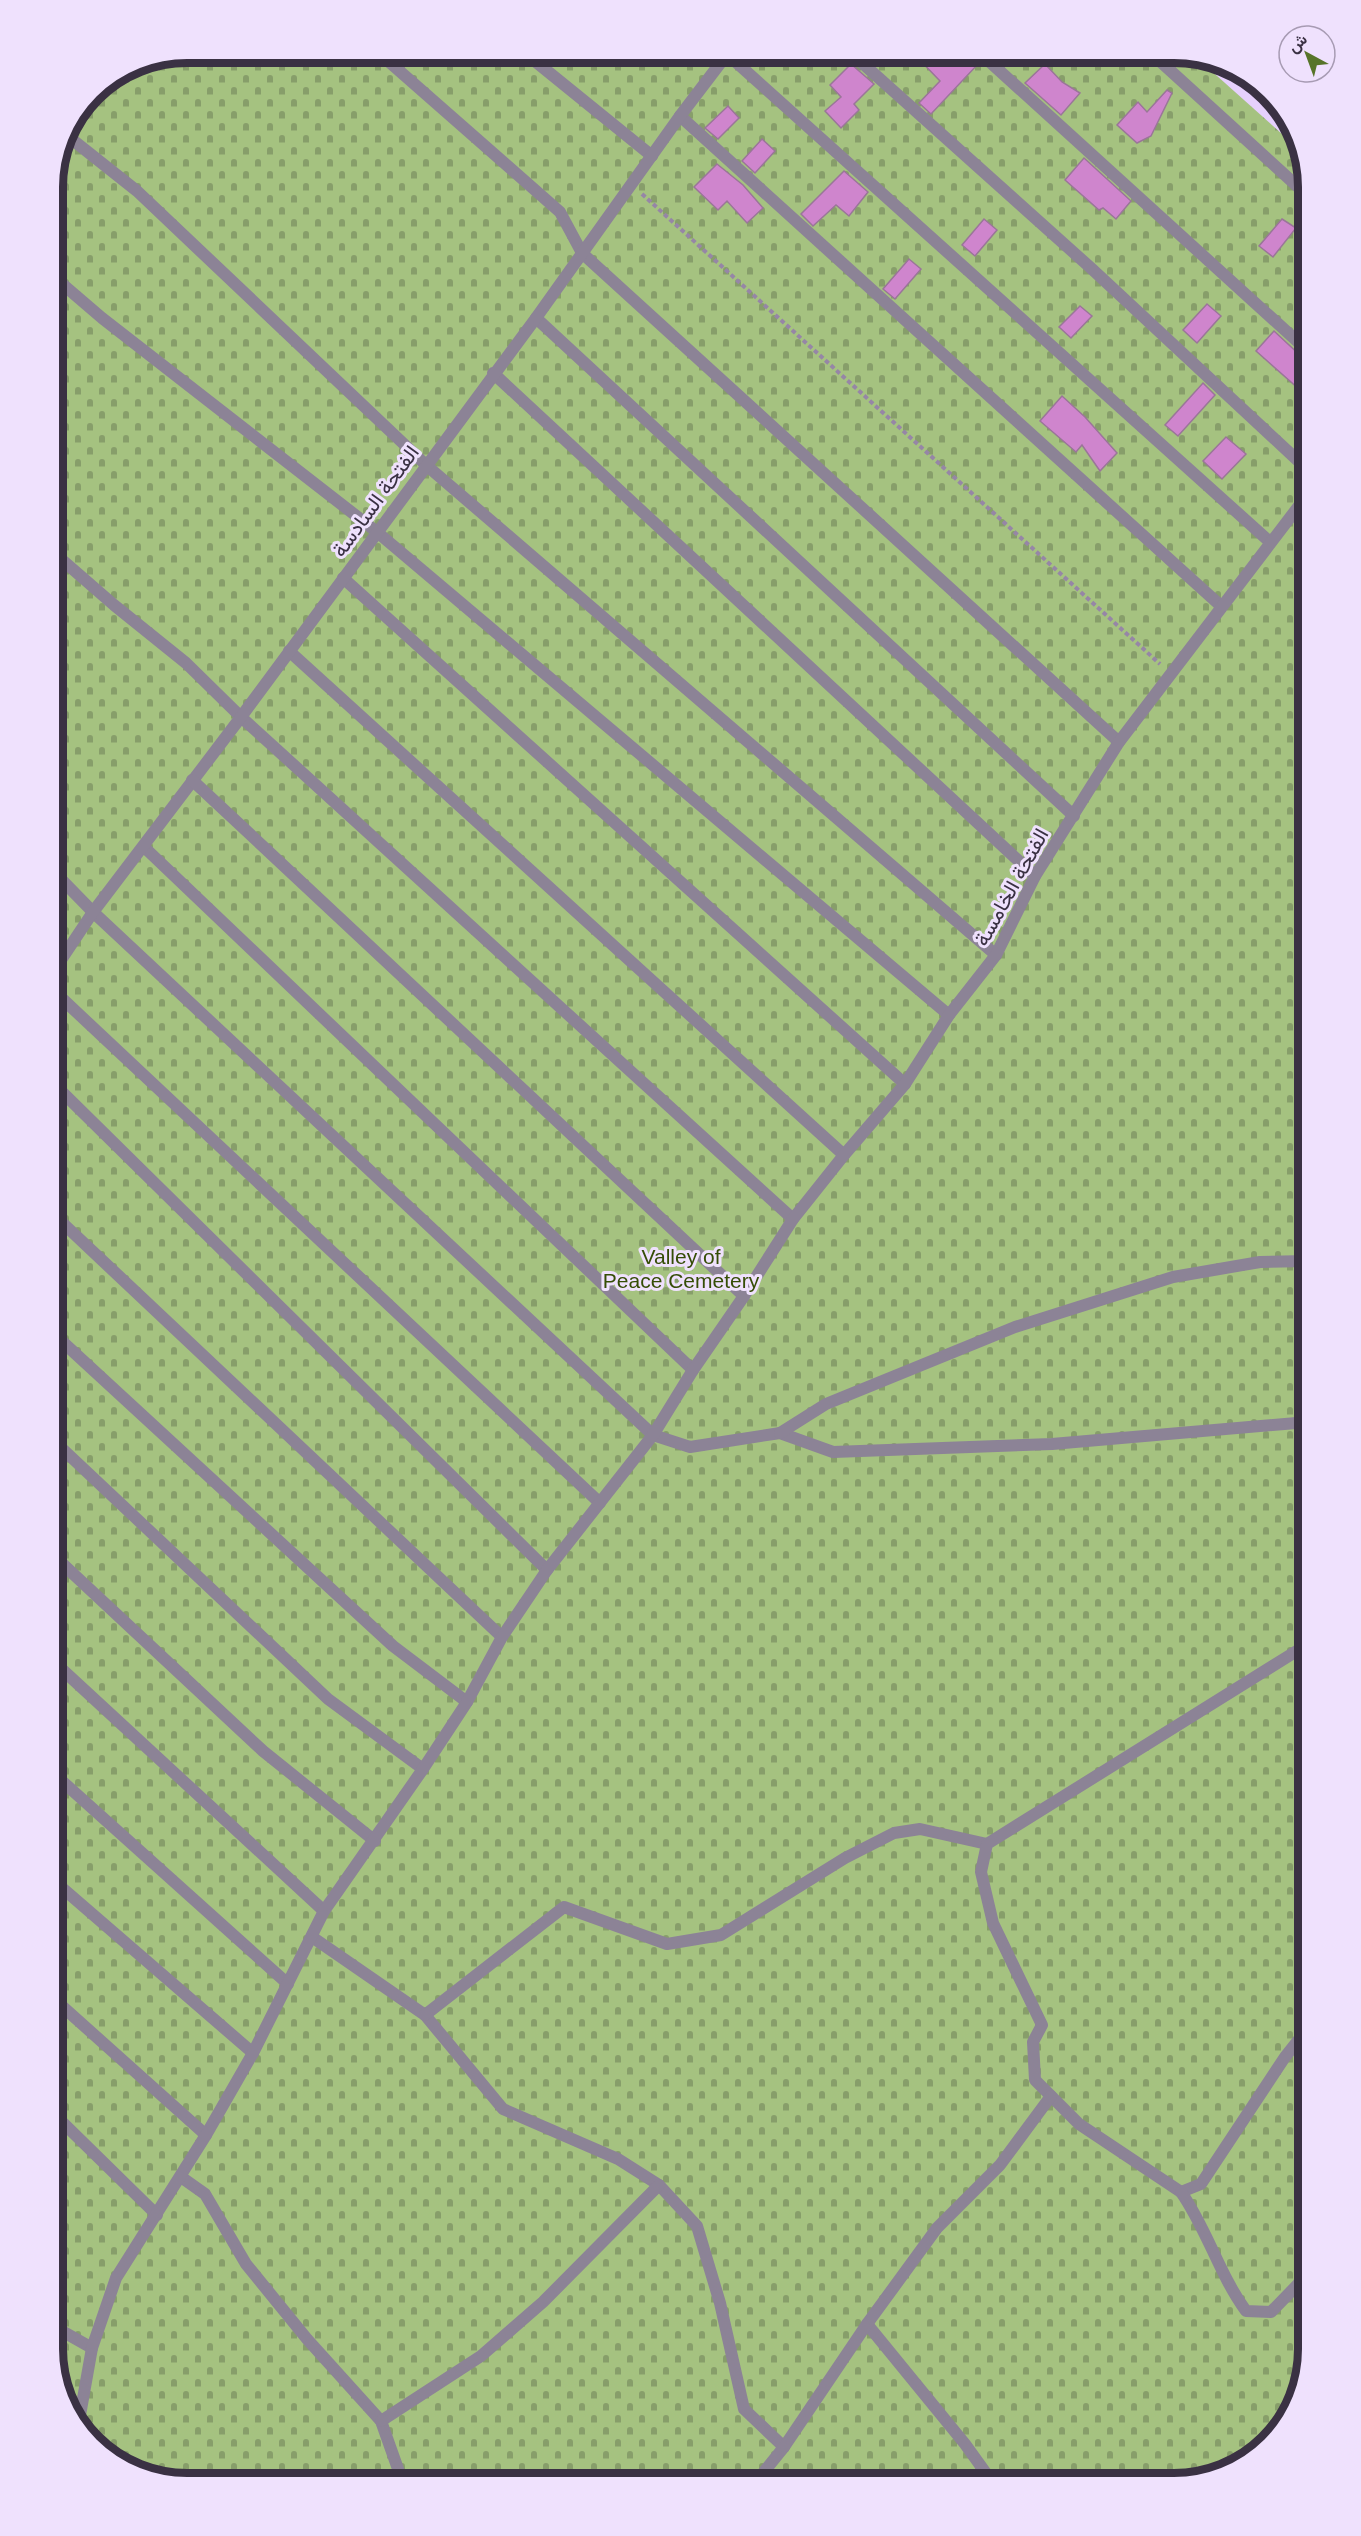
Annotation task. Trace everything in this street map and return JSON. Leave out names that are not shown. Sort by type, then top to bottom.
[{"type":"street","points":[[391,63],[560,212],[582,253],[1119,742]]},
{"type":"street","points":[[537,63],[652,156]]},
{"type":"street","name":"الفتحة السادسة","points":[[63,957],[93,912],[144,848],[493,373],[536,318],[720,63]]},
{"type":"street","points":[[738,63],[1270,542]]},
{"type":"street","points":[[862,63],[1092,269],[1298,461]]},
{"type":"street","points":[[991,63],[1298,342]]},
{"type":"street","points":[[1161,63],[1298,187]]},
{"type":"street","points":[[680,116],[1221,606]]},
{"type":"street","points":[[72,139],[137,191],[426,465],[996,955]]},
{"type":"street","points":[[63,285],[102,318],[377,532],[949,1015]]},
{"type":"street","points":[[536,318],[1074,816]]},
{"type":"street","points":[[493,373],[1035,876]]},
{"type":"street","name":"الفتحة الخامسة","points":[[81,2412],[92,2348],[116,2278],[206,2135],[253,2053],[324,1911],[375,1841],[467,1702],[502,1637],[547,1570],[652,1436],[793,1219],[905,1084],[949,1015],[996,955],[1035,876],[1119,742],[1298,507]]},
{"type":"street","points":[[63,561],[186,663],[241,717],[793,1219]]},
{"type":"street","points":[[343,578],[905,1084]]},
{"type":"street","points":[[289,651],[844,1155]]},
{"type":"street","points":[[192,780],[744,1296]]},
{"type":"street","points":[[144,848],[693,1370]]},
{"type":"street","points":[[63,881],[93,912],[652,1436],[690,1447],[780,1433],[826,1404],[1015,1327],[1173,1277],[1260,1262],[1298,1261]]},
{"type":"street","points":[[63,999],[600,1503]]},
{"type":"street","points":[[63,1093],[547,1570]]},
{"type":"street","points":[[63,1223],[502,1637]]},
{"type":"street","points":[[63,1342],[393,1646],[467,1702]]},
{"type":"street","points":[[780,1433],[833,1452],[1052,1444],[1298,1423]]},
{"type":"street","points":[[63,1449],[328,1699],[423,1769]]},
{"type":"street","points":[[63,1564],[263,1751],[375,1841]]},
{"type":"street","points":[[425,2015],[564,1907],[668,1944],[721,1935],[846,1858],[894,1833],[920,1829],[987,1844],[1298,1650]]},
{"type":"street","points":[[63,1670],[324,1911]]},
{"type":"street","points":[[63,1783],[288,1984]]},
{"type":"street","points":[[987,1844],[981,1872],[993,1923],[1042,2025],[1033,2042],[1035,2080],[1079,2124],[1181,2192],[1194,2210],[1231,2290],[1246,2311],[1271,2312],[1298,2284]]},
{"type":"street","points":[[63,1889],[253,2053]]},
{"type":"street","points":[[312,1936],[425,2015],[503,2109],[618,2159],[659,2185],[697,2226],[720,2303],[744,2409],[784,2447]]},
{"type":"street","points":[[63,2008],[206,2135]]},
{"type":"street","points":[[1181,2192],[1201,2184],[1298,2041]]},
{"type":"street","points":[[763,2473],[784,2447],[867,2324],[937,2228],[1000,2165],[1051,2096]]},
{"type":"street","points":[[63,2124],[157,2215]]},
{"type":"street","points":[[181,2176],[205,2194],[246,2264],[308,2339],[381,2421],[400,2473]]},
{"type":"street","points":[[381,2421],[490,2348],[543,2302],[659,2185]]},
{"type":"street","points":[[867,2324],[965,2444],[986,2473]]},
{"type":"street","points":[[63,2332],[92,2348]]},
{"type":"path","points":[[632,185],[1171,674]]},
{"type":"green space","name":"Valley of Peace Cemetery","points":[[178,63],[1183,63],[1208,68],[1289,141],[1298,178],[1298,2358],[1296,2374],[1285,2404],[1267,2431],[1243,2452],[1222,2464],[1199,2471],[1174,2473],[178,2473],[162,2471],[132,2460],[105,2442],[84,2418],[72,2397],[63,2358],[63,178],[72,139],[84,118],[99,99],[118,84],[139,72]]},
{"type":"building","points":[[923,63],[979,63],[931,114],[919,103],[940,81]]},
{"type":"building","points":[[851,64],[874,84],[854,104],[859,110],[841,128],[825,111],[841,97],[830,85]]},
{"type":"building","points":[[1045,64],[1062,82],[1080,93],[1061,115],[1025,83]]},
{"type":"building","points":[[1167,90],[1172,93],[1151,136],[1137,143],[1117,125],[1138,102],[1147,112]]},
{"type":"building","points":[[728,106],[739,118],[718,139],[705,128]]},
{"type":"building","points":[[762,139],[775,151],[755,173],[742,161]]},
{"type":"building","points":[[1084,158],[1131,201],[1116,219],[1103,208],[1099,210],[1065,180]]},
{"type":"building","points":[[717,164],[743,185],[763,208],[747,223],[727,201],[718,210],[694,187]]},
{"type":"building","points":[[844,171],[868,192],[849,216],[836,205],[813,226],[801,214]]},
{"type":"building","points":[[984,219],[997,230],[975,256],[962,245]]},
{"type":"building","points":[[1282,219],[1296,228],[1273,257],[1259,246]]},
{"type":"building","points":[[909,259],[921,269],[895,299],[883,289]]},
{"type":"building","points":[[1207,304],[1221,316],[1197,343],[1183,330]]},
{"type":"building","points":[[1080,306],[1092,316],[1071,338],[1059,327]]},
{"type":"building","points":[[1274,331],[1298,353],[1298,388],[1256,351]]},
{"type":"building","points":[[1203,383],[1215,395],[1178,436],[1165,425]]},
{"type":"building","points":[[1062,396],[1085,417],[1117,453],[1100,471],[1082,445],[1076,452],[1040,421]]},
{"type":"building","points":[[1226,437],[1246,454],[1222,479],[1203,461]]}]
